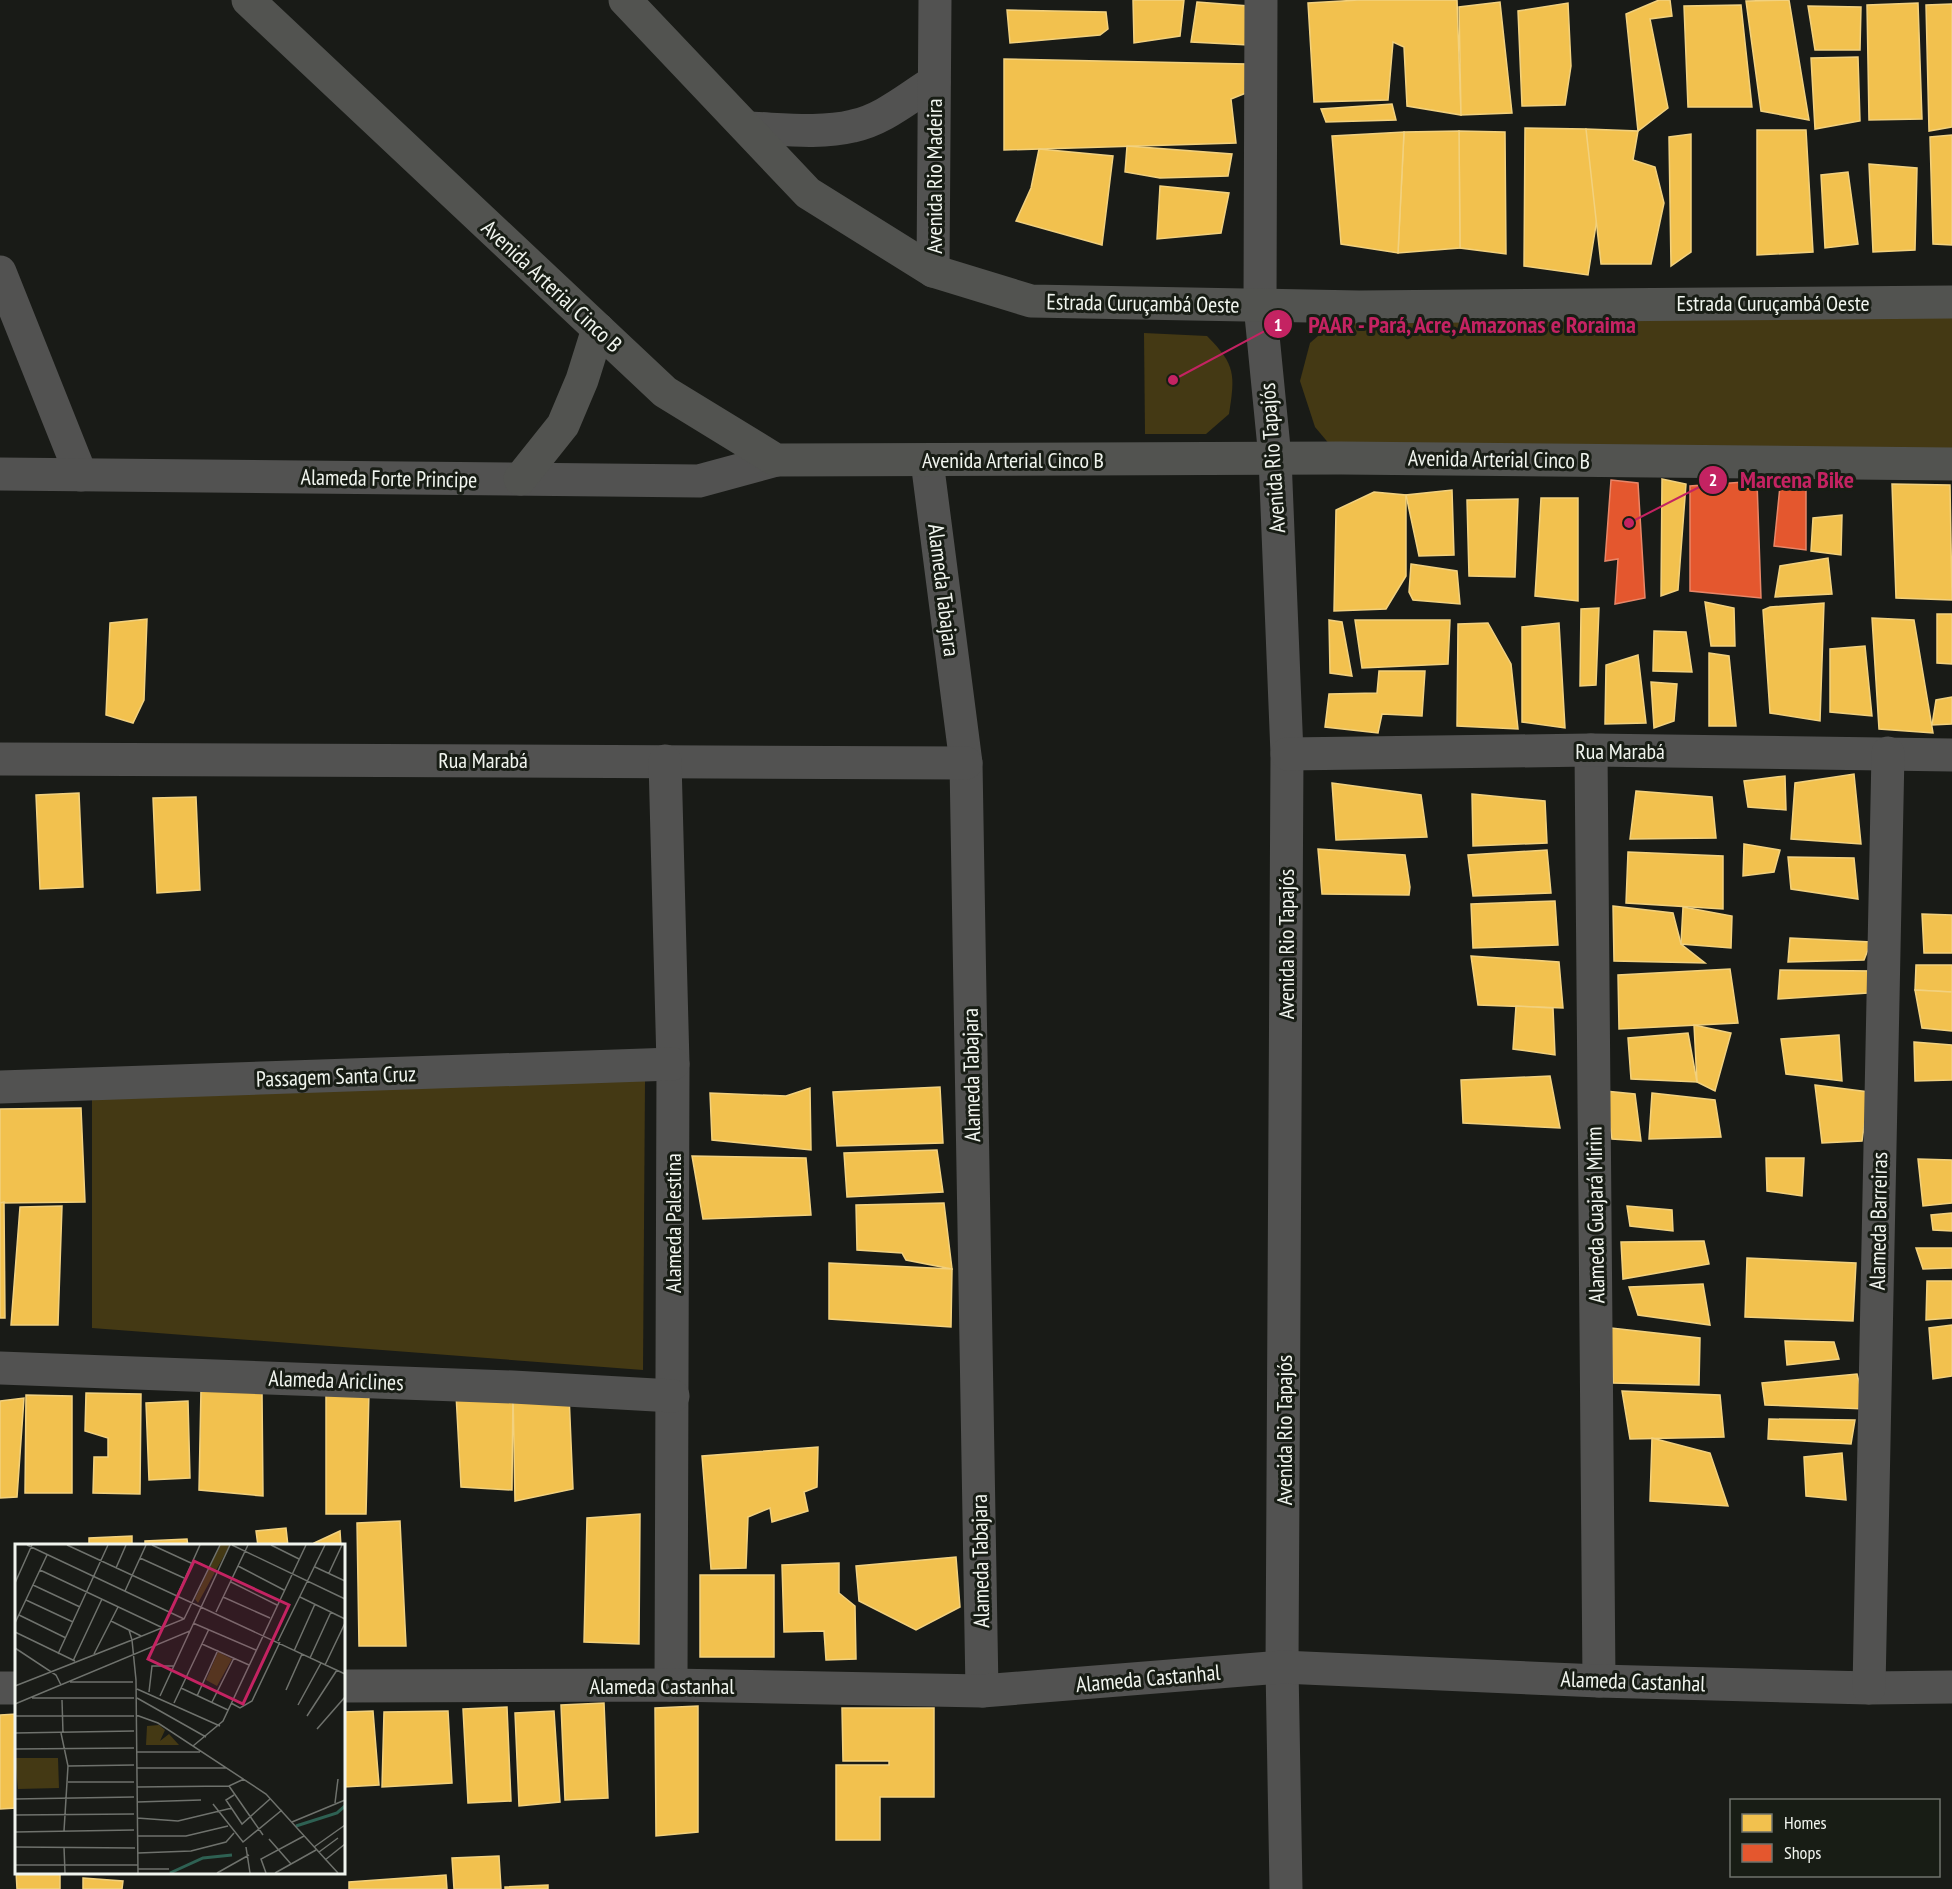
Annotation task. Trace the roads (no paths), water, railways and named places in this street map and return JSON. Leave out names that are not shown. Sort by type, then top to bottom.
[{"type":"main road","name":"Avenida Arterial Cinco B","points":[[248,0],[665,392],[776,460],[1275,458],[1952,464]]},
{"type":"main road","name":"Estrada Curuçambá Oeste","points":[[627,1],[808,193],[933,271],[1031,301],[1359,307],[1952,302]]},
{"type":"main road","points":[[520,479],[563,425],[582,380],[598,329]]},
{"type":"street","name":"Avenida Rio Madeira","points":[[933,271],[935,0]]},
{"type":"street","name":"Avenida Rio Tapajós","points":[[1261,0],[1260,305],[1275,458],[1287,754],[1282,1667],[1286,1889]]},
{"type":"street","name":"Avenida Rio Madeira","points":[[747,128],[810,130],[854,126],[878,117],[934,82]]},
{"type":"street","points":[[0,272],[81,475]]},
{"type":"street","name":"Alameda Forte Principe","points":[[0,474],[699,481],[776,460]]},
{"type":"street","name":"Alameda Tabajara","points":[[927,461],[966,763],[982,1691]]},
{"type":"street","name":"Rua Marabá","points":[[1287,754],[1591,750],[1952,755]]},
{"type":"street","name":"Alameda Guajará Mirim","points":[[1591,750],[1599,1681]]},
{"type":"street","name":"Alameda Barreiras","points":[[1869,1688],[1887,753]]},
{"type":"street","name":"Rua Marabá","points":[[0,759],[966,763]]},
{"type":"street","name":"Alameda Palestina","points":[[665,761],[673,1064],[671,1685]]},
{"type":"street","name":"Passagem Santa Cruz","points":[[0,1087],[673,1064]]},
{"type":"street","name":"Alameda Ariclines","points":[[0,1368],[291,1378],[673,1396]]},
{"type":"street","name":"Alameda Castanhal","points":[[345,1686],[671,1685],[982,1691],[1282,1667],[1599,1681],[1869,1688],[1952,1687]]},
{"type":"place","name":"PAAR - Pará, Acre, Amazonas e Roraima","points":[[1173,380]]},
{"type":"place","name":"Marcena Bike","points":[[1629,523]]}]
